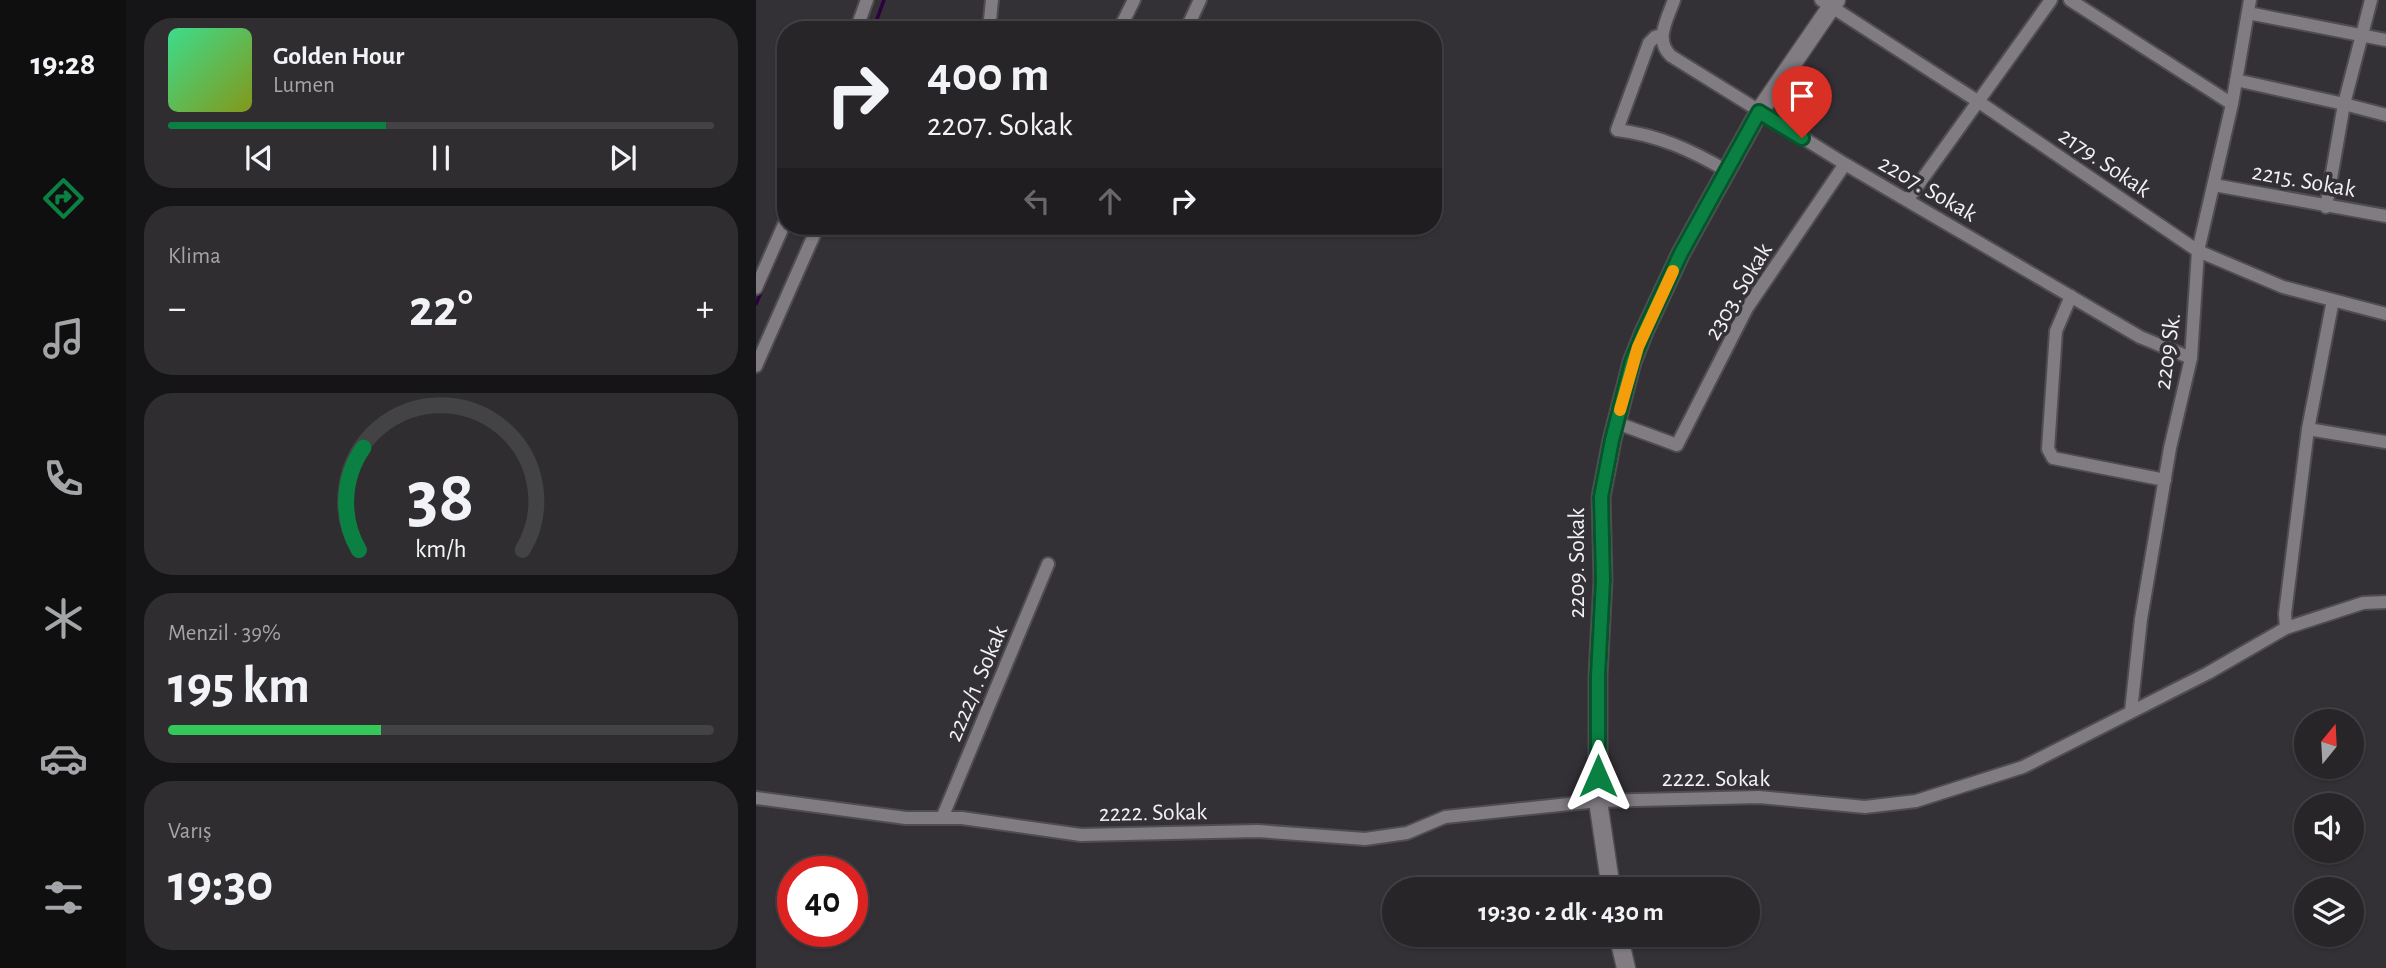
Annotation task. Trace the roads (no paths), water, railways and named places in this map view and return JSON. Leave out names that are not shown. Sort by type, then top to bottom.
[{"type":"street","points":[[859,21],[867,0]]},
{"type":"street","points":[[990,21],[992,0]]},
{"type":"street","points":[[1124,21],[1134,0]]},
{"type":"street","points":[[1190,21],[1200,0]]},
{"type":"street","points":[[1674,0],[1662,35],[1649,43],[1617,130],[1646,134],[1678,145],[1727,171]]},
{"type":"street","points":[[1908,199],[2051,0]]},
{"type":"street","points":[[2070,0],[2232,104]]},
{"type":"street","points":[[2326,207],[2344,104],[2371,0]]},
{"type":"street","name":"2179. Sokak","points":[[1829,2],[2197,251],[2283,287],[2386,314]]},
{"type":"street","name":"2209. Sokak","points":[[1609,877],[1598,801],[1598,676],[1603,580],[1601,497],[1632,362],[1681,253],[1759,112],[1829,2]]},
{"type":"street","points":[[2249,7],[2386,40]]},
{"type":"street","name":"2209 Sk.","points":[[2131,710],[2141,619],[2190,358],[2197,251],[2232,104],[2249,7]]},
{"type":"street","name":"2207. Sokak","points":[[1662,35],[1665,50],[1671,56],[1759,112],[2140,337],[2190,358]]},
{"type":"street","points":[[2235,80],[2386,115]]},
{"type":"street","name":"2303. Sokak","points":[[1617,423],[1677,445],[1747,308],[1845,164]]},
{"type":"street","name":"2215. Sokak","points":[[2214,185],[2386,216]]},
{"type":"street","points":[[756,288],[779,235]]},
{"type":"street","points":[[756,366],[814,235]]},
{"type":"street","points":[[2071,296],[2056,331],[2048,449],[2053,458],[2165,480]]},
{"type":"street","points":[[2286,628],[2285,614],[2308,429],[2333,300]]},
{"type":"street","points":[[2308,429],[2386,442]]},
{"type":"street","name":"2222/1. Sokak","points":[[942,818],[1048,564]]},
{"type":"street","name":"2222. Sokak","points":[[756,798],[906,818],[962,818],[1081,835],[1258,831],[1365,839],[1407,832],[1445,817],[1598,801],[1759,797],[1866,807],[1916,801],[2023,767],[2208,673],[2286,628],[2363,603],[2386,602]]},
{"type":"street","points":[[1621,947],[1626,968]]},
{"type":"waterway","points":[[876,21],[884,0]]},
{"type":"waterway","points":[[756,304],[779,251]]}]
